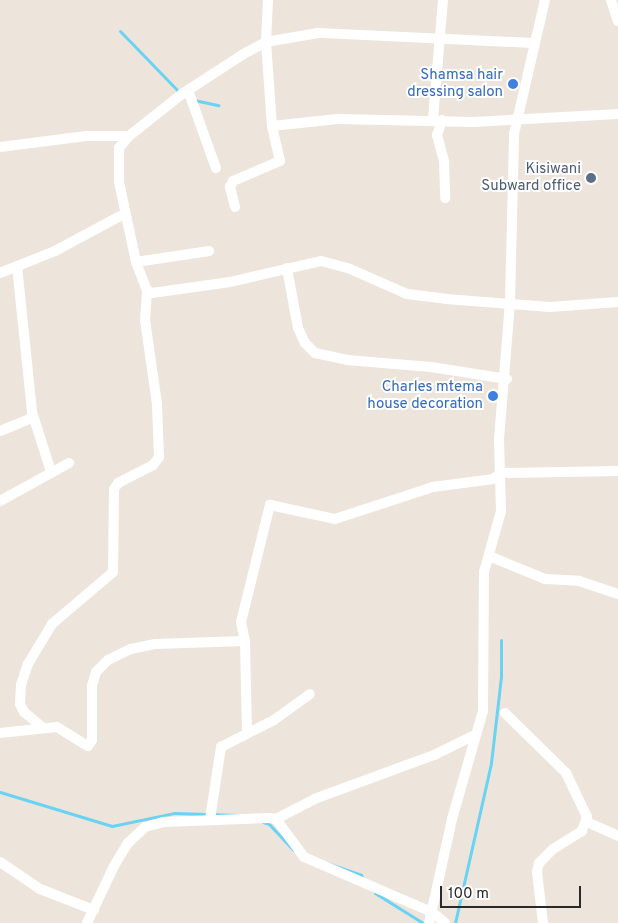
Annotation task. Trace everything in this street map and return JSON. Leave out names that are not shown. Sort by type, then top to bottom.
[{"type":"street","points":[[235,207],[230,187],[232,181],[280,162],[272,126],[266,42],[268,0]]},
{"type":"street","points":[[443,0],[437,135],[443,155],[445,198]]},
{"type":"street","points":[[429,923],[452,819],[483,711],[484,572],[501,511],[499,439],[507,379],[514,134],[533,43],[545,0]]},
{"type":"street","points":[[611,0],[618,21]]},
{"type":"street","points":[[42,727],[20,704],[21,685],[28,664],[52,624],[113,572],[114,489],[118,482],[153,465],[159,457],[157,404],[145,320],[147,290],[136,262],[124,214],[117,154],[129,136],[188,90],[266,42],[318,33],[440,37],[533,43]]},
{"type":"street","points":[[188,90],[216,168]]},
{"type":"street","points":[[272,126],[338,119],[518,120],[618,114]]},
{"type":"street","points":[[0,147],[86,136],[129,136]]},
{"type":"street","points":[[0,273],[92,233],[124,214]]},
{"type":"street","points":[[136,262],[209,251]]},
{"type":"street","points":[[147,290],[159,294],[188,290],[321,261],[350,269],[407,294],[446,300],[510,302],[550,307],[618,302]]},
{"type":"street","points":[[17,266],[33,418],[51,472]]},
{"type":"street","points":[[287,268],[298,328],[305,343],[315,353],[347,360],[431,367],[507,379]]},
{"type":"street","points":[[0,431],[33,418]]},
{"type":"street","points":[[0,501],[69,463]]},
{"type":"street","points":[[247,731],[245,641],[241,622],[270,505],[335,519],[434,487],[493,479],[501,474],[618,471]]},
{"type":"street","points":[[489,556],[545,579],[579,581],[618,594]]},
{"type":"street","points":[[0,733],[42,727],[57,727],[83,746],[89,745],[92,735],[90,701],[96,672],[119,653],[155,644],[245,641]]},
{"type":"street","points":[[210,819],[219,751],[224,744],[247,731],[274,720],[310,694]]},
{"type":"street","points":[[504,713],[566,773],[586,808],[587,822],[582,831],[553,849],[539,863],[537,872],[543,923]]},
{"type":"street","points":[[87,923],[114,866],[141,830],[164,822],[210,819],[276,820],[317,798],[434,755],[475,735]]},
{"type":"street","points":[[276,820],[304,856],[432,912],[446,923]]},
{"type":"street","points":[[587,822],[618,836]]},
{"type":"street","points":[[0,862],[40,889],[94,910]]},
{"type":"waterway","points":[[120,31],[180,93]]},
{"type":"waterway","points":[[194,100],[218,105]]},
{"type":"waterway","points":[[455,923],[491,763],[501,676],[501,640]]},
{"type":"waterway","points":[[0,792],[112,826],[174,813],[238,815]]},
{"type":"waterway","points":[[263,822],[269,824],[293,850]]},
{"type":"waterway","points":[[324,862],[361,875],[363,879]]},
{"type":"waterway","points":[[375,893],[423,923]]},
{"type":"place","name":"Shamsa hair dressing salon","points":[[513,84]]},
{"type":"place","name":"Kisiwani Subward office","points":[[591,178]]},
{"type":"place","name":"Charles mtema house decoration","points":[[493,396]]}]
